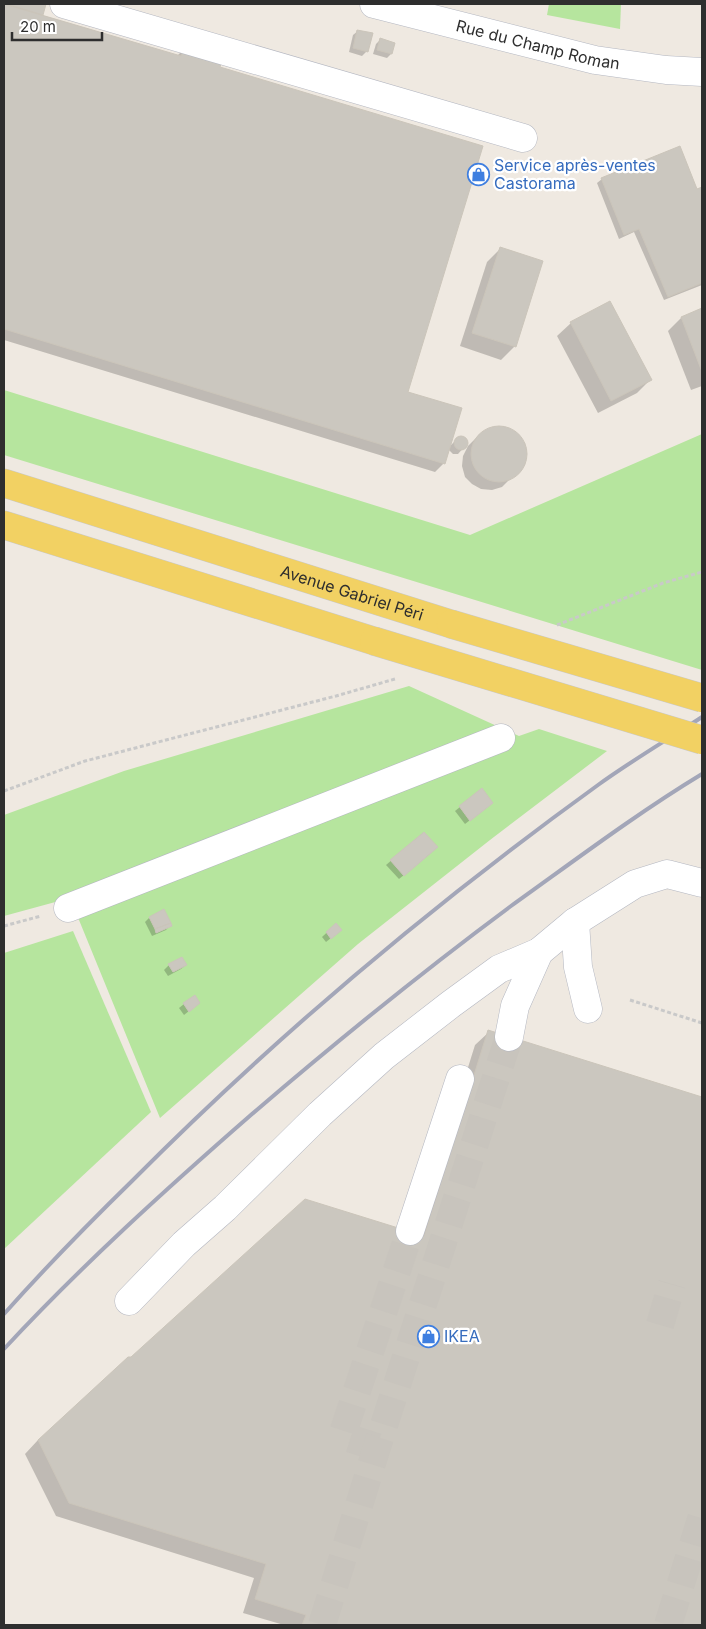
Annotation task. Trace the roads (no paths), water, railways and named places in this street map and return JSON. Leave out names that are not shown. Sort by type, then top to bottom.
[{"type":"main road","name":"Avenue Gabriel Péri","points":[[4,483],[451,624],[702,698]]},
{"type":"main road","points":[[4,525],[374,641],[702,740]]},
{"type":"street","points":[[64,4],[523,138]]},
{"type":"street","name":"Rue du Champ Roman","points":[[374,4],[595,60],[659,70],[702,72]]},
{"type":"street","points":[[68,908],[501,738]]},
{"type":"street","points":[[129,1301],[184,1244],[225,1208],[320,1114],[384,1056],[499,969],[539,952],[575,922],[635,884],[667,874],[702,883]]},
{"type":"street","points":[[575,922],[578,967],[588,1009]]},
{"type":"street","points":[[509,1037],[515,1006],[539,952]]},
{"type":"street","points":[[410,1231],[460,1079]]},
{"type":"tunnel","points":[[322,1625],[377,1447],[509,1037]]},
{"type":"tunnel","points":[[377,1447],[342,1436],[410,1231]]},
{"type":"tunnel","points":[[660,1325],[672,1284]]},
{"type":"tunnel","points":[[668,1625],[702,1516]]},
{"type":"railway","points":[[4,1314],[83,1230],[187,1127],[242,1075],[357,974],[475,877],[536,831],[611,776],[702,717]]},
{"type":"railway","points":[[4,1349],[63,1288],[156,1199],[252,1114],[347,1034],[511,906],[629,821],[702,774]]},
{"type":"place","name":"Service après-ventes Castorama","points":[[478,174]]},
{"type":"place","name":"IKEA","points":[[428,1336]]}]
